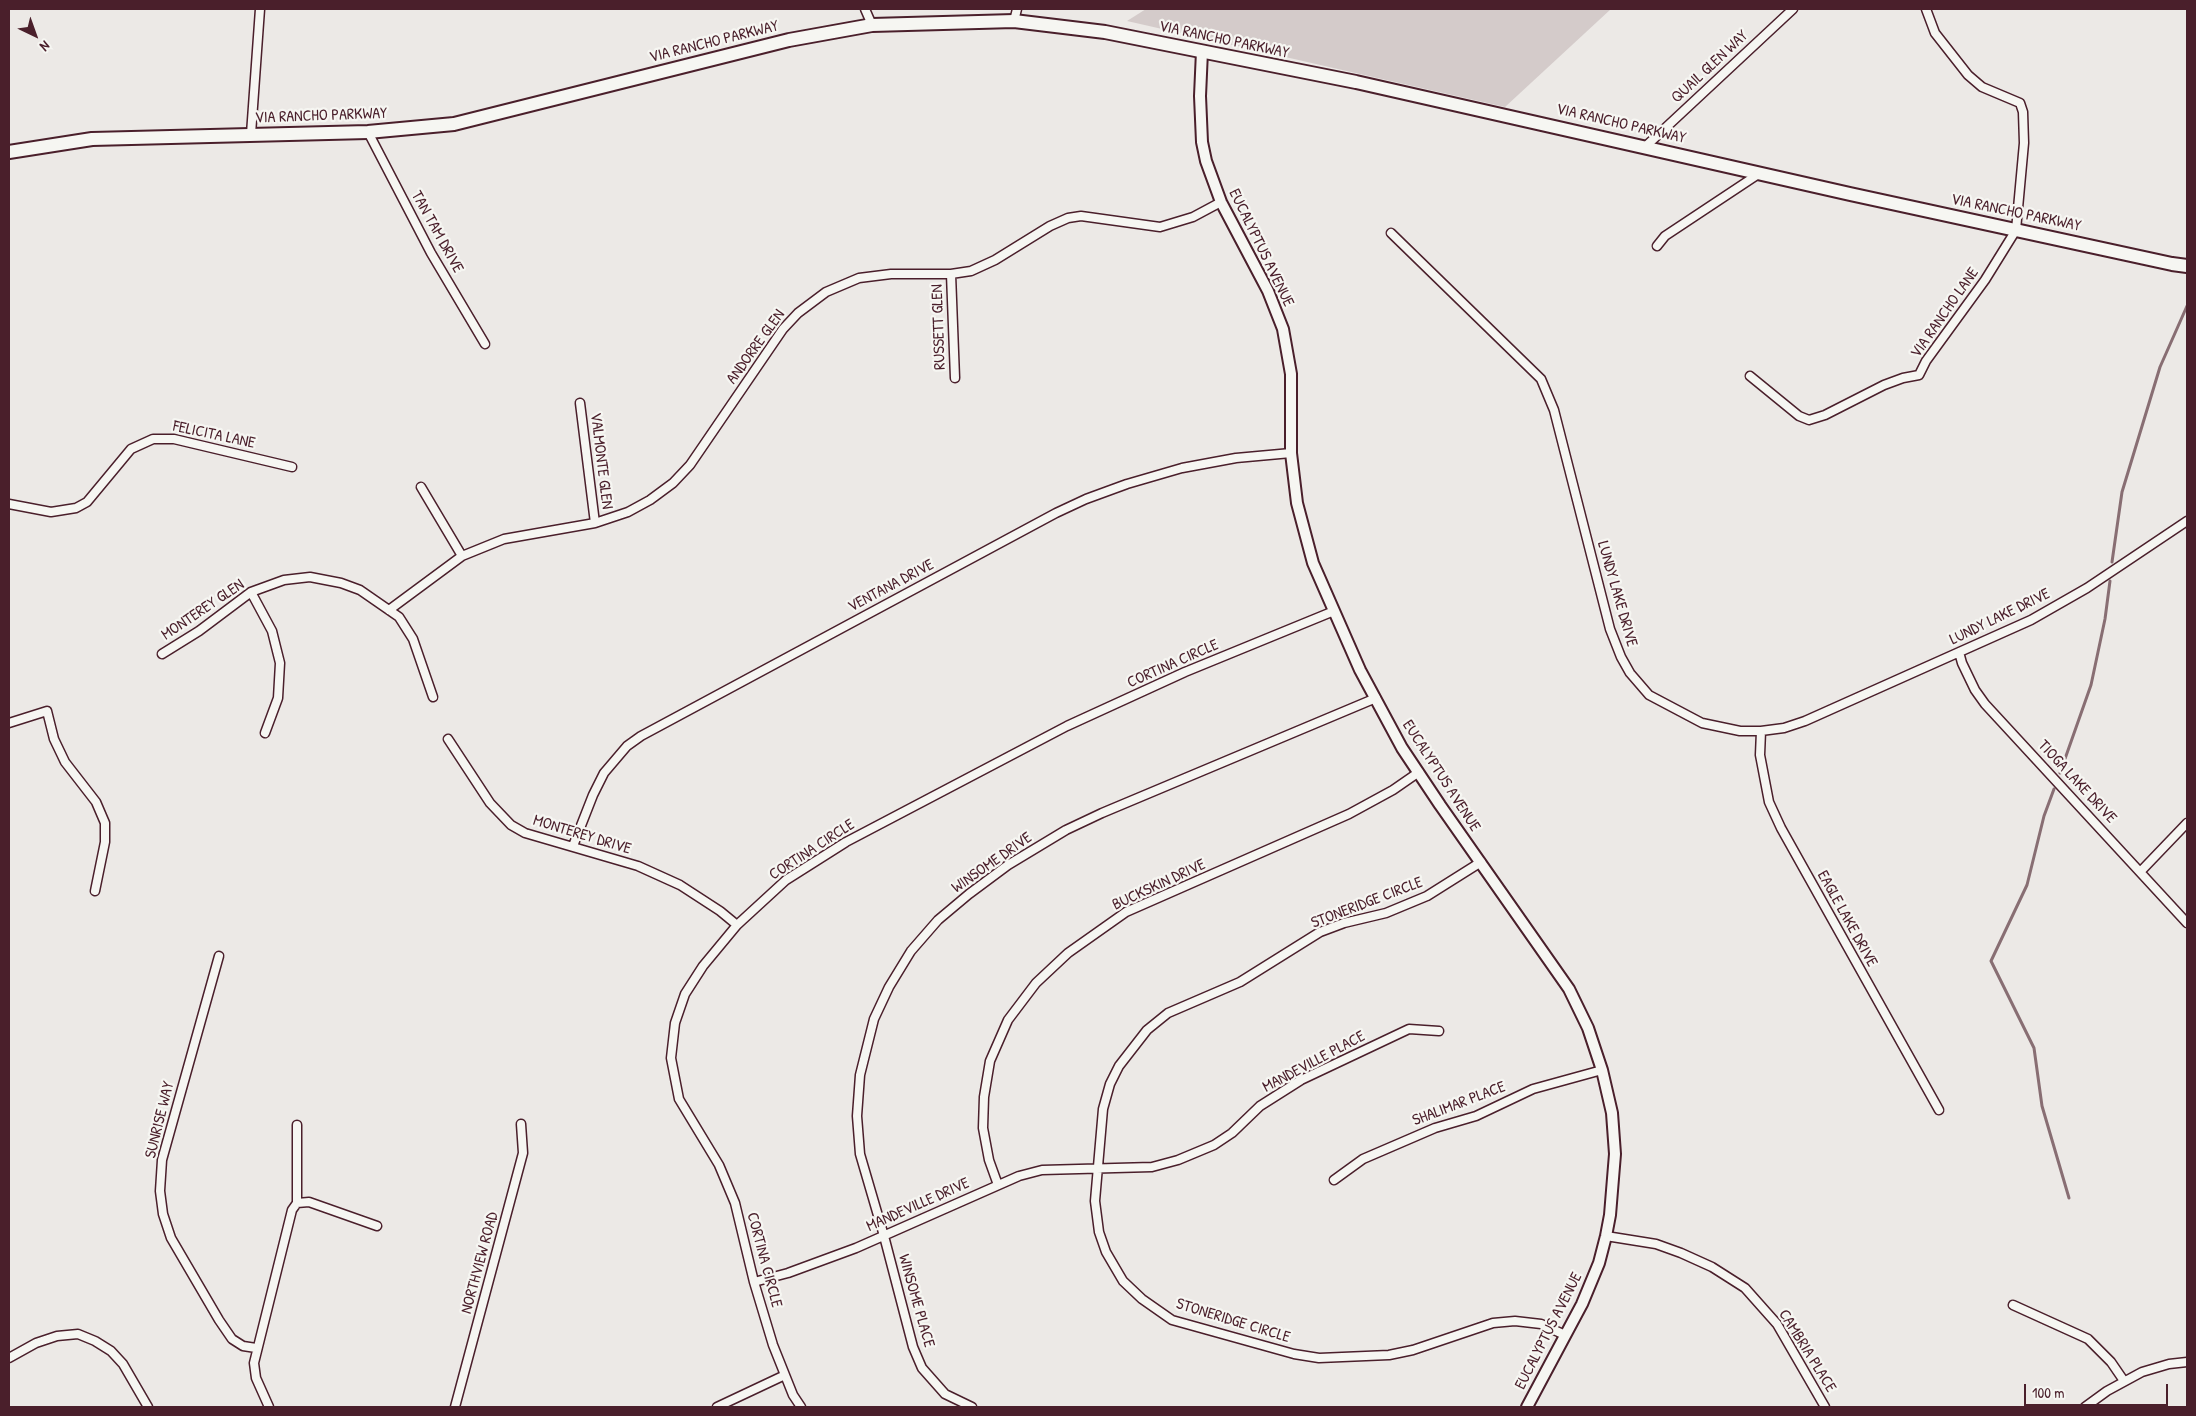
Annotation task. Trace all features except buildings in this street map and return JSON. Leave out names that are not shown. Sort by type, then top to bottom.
[{"type":"main road","name":"VIA RANCHO PARKWAY","points":[[9,152],[92,140],[368,132],[454,124],[789,40],[872,25],[1015,15],[1356,82],[2016,230],[2187,266]]},
{"type":"street","points":[[251,134],[260,9]]},
{"type":"street","points":[[865,9],[872,25]]},
{"type":"street","name":"QUAIL GLEN WAY","points":[[1646,146],[1793,9]]},
{"type":"street","points":[[1926,9],[1935,33],[1968,75],[1982,87],[2020,104],[2024,124],[2024,143],[2016,230]]},
{"type":"street","name":"EUCALYPTUS AVENUE","points":[[1202,51],[1200,96],[1202,142],[1206,161],[1220,202],[1268,291],[1283,329],[1291,374],[1291,453],[1297,503],[1313,562],[1360,670],[1402,748],[1569,989],[1588,1028],[1602,1070],[1612,1113],[1615,1154],[1610,1215],[1606,1236],[1599,1263],[1582,1304],[1527,1407]]},
{"type":"street","name":"TAN TAM DRIVE","points":[[368,132],[431,253],[485,344]]},
{"type":"street","points":[[1657,246],[1665,236],[1760,173]]},
{"type":"street","name":"ANDORRE GLEN","points":[[389,610],[462,556],[504,539],[595,523],[628,512],[650,500],[672,483],[690,465],[783,329],[798,313],[826,292],[859,278],[891,274],[952,274],[970,271],[995,260],[1050,226],[1068,218],[1081,216],[1160,227],[1193,217],[1220,202]]},
{"type":"street","name":"VIA RANCHO LANE","points":[[1750,376],[1799,416],[1809,420],[1825,415],[1884,385],[1902,378],[1920,375],[1926,362],[1985,280],[2016,230]]},
{"type":"street","name":"LUNDY LAKE DRIVE","points":[[1391,234],[1542,380],[1554,410],[1610,629],[1621,657],[1630,673],[1650,695],[1702,723],[1740,732],[1784,728],[1805,721],[2031,620],[2087,588],[2187,521]]},
{"type":"street","name":"RUSSETT GLEN","points":[[952,274],[955,378]]},
{"type":"street","name":"VALMONTE GLEN","points":[[580,403],[595,523]]},
{"type":"street","name":"FELICITA LANE","points":[[9,504],[50,512],[76,508],[87,502],[131,449],[153,439],[174,439],[292,467]]},
{"type":"street","name":"VENTANA DRIVE","points":[[573,846],[593,795],[604,773],[627,746],[641,736],[1086,498],[1182,468],[1236,458],[1291,453]]},
{"type":"street","points":[[421,487],[462,556]]},
{"type":"street","name":"MONTEREY GLEN","points":[[162,654],[251,592],[284,580],[310,578],[342,583],[360,590],[399,617],[413,639],[433,697]]},
{"type":"street","points":[[251,592],[272,632],[280,663],[278,698],[265,733]]},
{"type":"street","name":"CORTINA CIRCLE","points":[[801,1407],[773,1345],[754,1282],[734,1203],[719,1165],[679,1099],[671,1058],[674,1023],[685,994],[703,966],[737,926],[786,880],[846,842],[1067,726],[1185,672],[1334,611]]},
{"type":"street","name":"TIOGA LAKE DRIVE","points":[[1959,652],[1962,663],[1975,690],[1985,704],[2187,923]]},
{"type":"street","name":"WINSOME DRIVE","points":[[884,1236],[876,1215],[860,1154],[858,1116],[860,1075],[874,1019],[889,987],[911,951],[938,920],[1008,865],[1066,830],[1102,812],[1376,698]]},
{"type":"street","points":[[9,723],[47,711],[54,739],[65,762],[96,802],[105,823],[105,842],[95,891]]},
{"type":"street","name":"EAGLE LAKE DRIVE","points":[[1760,731],[1760,755],[1770,802],[1781,828],[1939,1110]]},
{"type":"street","name":"MONTEREY DRIVE","points":[[448,739],[490,803],[512,825],[525,832],[638,866],[680,885],[720,911],[737,926]]},
{"type":"street","name":"BUCKSKIN DRIVE","points":[[998,1185],[989,1160],[983,1128],[984,1098],[988,1070],[990,1060],[1008,1020],[1036,983],[1068,953],[1126,912],[1350,814],[1393,790],[1419,772]]},
{"type":"street","points":[[2141,871],[2187,823]]},
{"type":"street","name":"STONERIDGE CIRCLE","points":[[1481,862],[1427,896],[1386,914],[1344,923],[1320,932],[1240,982],[1168,1013],[1147,1030],[1119,1066],[1110,1084],[1103,1109],[1096,1169],[1095,1201],[1099,1232],[1106,1252],[1120,1276],[1134,1292],[1172,1320],[1294,1354],[1319,1358],[1389,1356],[1413,1350],[1493,1323],[1515,1321],[1541,1324],[1565,1335]]},
{"type":"street","name":"SUNRISE WAY","points":[[219,956],[162,1160],[160,1191],[163,1214],[171,1238],[219,1320],[232,1338],[243,1346],[256,1348]]},
{"type":"street","name":"MANDEVILLE PLACE","points":[[1096,1169],[1152,1167],[1178,1160],[1214,1145],[1232,1133],[1260,1106],[1301,1080],[1409,1029],[1439,1030]]},
{"type":"street","name":"SHALIMAR PLACE","points":[[1334,1180],[1363,1158],[1435,1128],[1476,1116],[1533,1089],[1602,1070]]},
{"type":"street","name":"NORTHVIEW ROAD","points":[[455,1407],[524,1153],[522,1124]]},
{"type":"street","points":[[269,1407],[256,1378],[254,1363],[256,1348],[292,1210],[297,1203],[298,1125]]},
{"type":"street","name":"MANDEVILLE DRIVE","points":[[754,1282],[788,1273],[884,1236],[1019,1176],[1042,1170],[1096,1169]]},
{"type":"street","points":[[297,1203],[309,1202],[377,1226]]},
{"type":"street","name":"WINSOME PLACE","points":[[884,1236],[913,1347],[922,1368],[945,1394],[958,1402],[972,1407]]},
{"type":"street","name":"CAMBRIA PLACE","points":[[1606,1236],[1656,1244],[1681,1252],[1712,1267],[1745,1288],[1777,1324],[1825,1407]]},
{"type":"street","points":[[2013,1305],[2088,1338],[2111,1362],[2124,1382]]},
{"type":"street","points":[[9,1358],[36,1343],[57,1336],[78,1334],[95,1341],[111,1351],[123,1364],[148,1407]]},
{"type":"street","points":[[2085,1407],[2142,1372],[2169,1364],[2187,1362]]},
{"type":"street","points":[[718,1407],[785,1375]]},
{"type":"shaded area","points":[[1146,9],[1611,9],[1505,107],[1127,21]]},
{"type":"waterway","points":[[2112,562],[2122,492],[2160,367],[2187,306]]},
{"type":"waterway","points":[[2060,773],[2091,685],[2105,619],[2110,581]]},
{"type":"waterway","points":[[2054,789],[2044,816],[2027,885],[1991,961],[2034,1048],[2042,1106],[2069,1198]]}]
